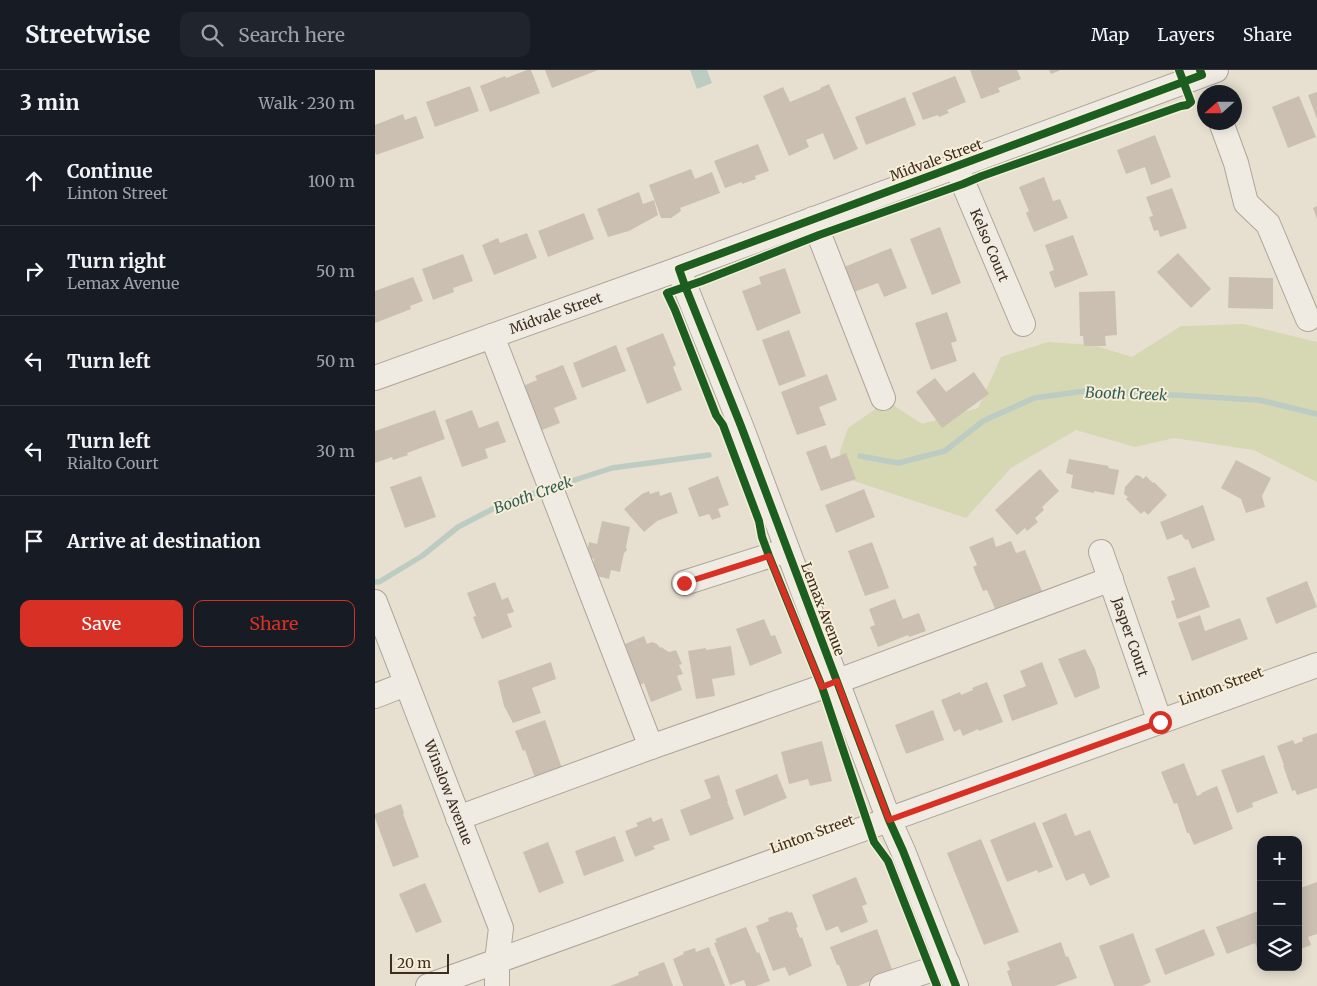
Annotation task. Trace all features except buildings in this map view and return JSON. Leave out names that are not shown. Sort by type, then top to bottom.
[{"type":"street","name":"Midvale Street","points":[[375,378],[956,166],[1207,77]]},
{"type":"street","points":[[1224,130],[1236,163],[1246,202],[1268,224],[1308,319]]},
{"type":"street","name":"Kelso Court","points":[[956,166],[1023,324]]},
{"type":"street","points":[[813,219],[883,398]]},
{"type":"street","name":"Lemax Avenue","points":[[679,268],[741,426],[889,820],[956,986]]},
{"type":"street","points":[[492,336],[651,746]]},
{"type":"street","points":[[684,583],[787,550]]},
{"type":"street","name":"Jasper Court","points":[[1101,552],[1160,722]]},
{"type":"street","points":[[458,818],[651,746],[837,681],[1111,579]]},
{"type":"street","name":"Winslow Avenue","points":[[375,602],[501,928],[497,962],[497,986]]},
{"type":"street","name":"Linton Street","points":[[428,986],[1317,665]]},
{"type":"street","points":[[375,696],[407,684]]},
{"type":"street","points":[[882,986],[948,964]]},
{"type":"green space","points":[[1243,324],[1317,342],[1317,482],[1254,450],[1174,438],[1135,447],[1076,430],[1011,468],[966,518],[842,477],[840,451],[848,428],[887,401],[922,424],[978,408],[1001,357],[1048,342],[1093,345],[1132,357],[1181,326]]},
{"type":"shaded area","points":[[690,70],[707,70],[712,83],[697,89]]},
{"type":"waterway","name":"Booth Creek","points":[[860,456],[898,463],[945,451],[983,421],[1034,398],[1085,391],[1259,400],[1317,414]]},
{"type":"waterway","name":"Booth Creek","points":[[556,486],[612,468],[709,455]]},
{"type":"waterway","name":"Booth Creek","points":[[375,582],[379,582],[422,556],[458,527],[506,502],[545,490]]},
{"type":"cycle path","points":[[937,986],[888,861],[874,842],[822,687],[769,556],[762,537],[759,521],[723,425],[716,415],[667,293],[982,176],[1187,105],[1191,102],[1179,70]]},
{"type":"cycle path","points":[[956,986],[889,820],[741,426],[679,269],[1202,75],[1200,70]]},
{"type":"route","points":[[684,583],[769,556],[822,687],[837,681],[889,820],[1160,722]]}]
